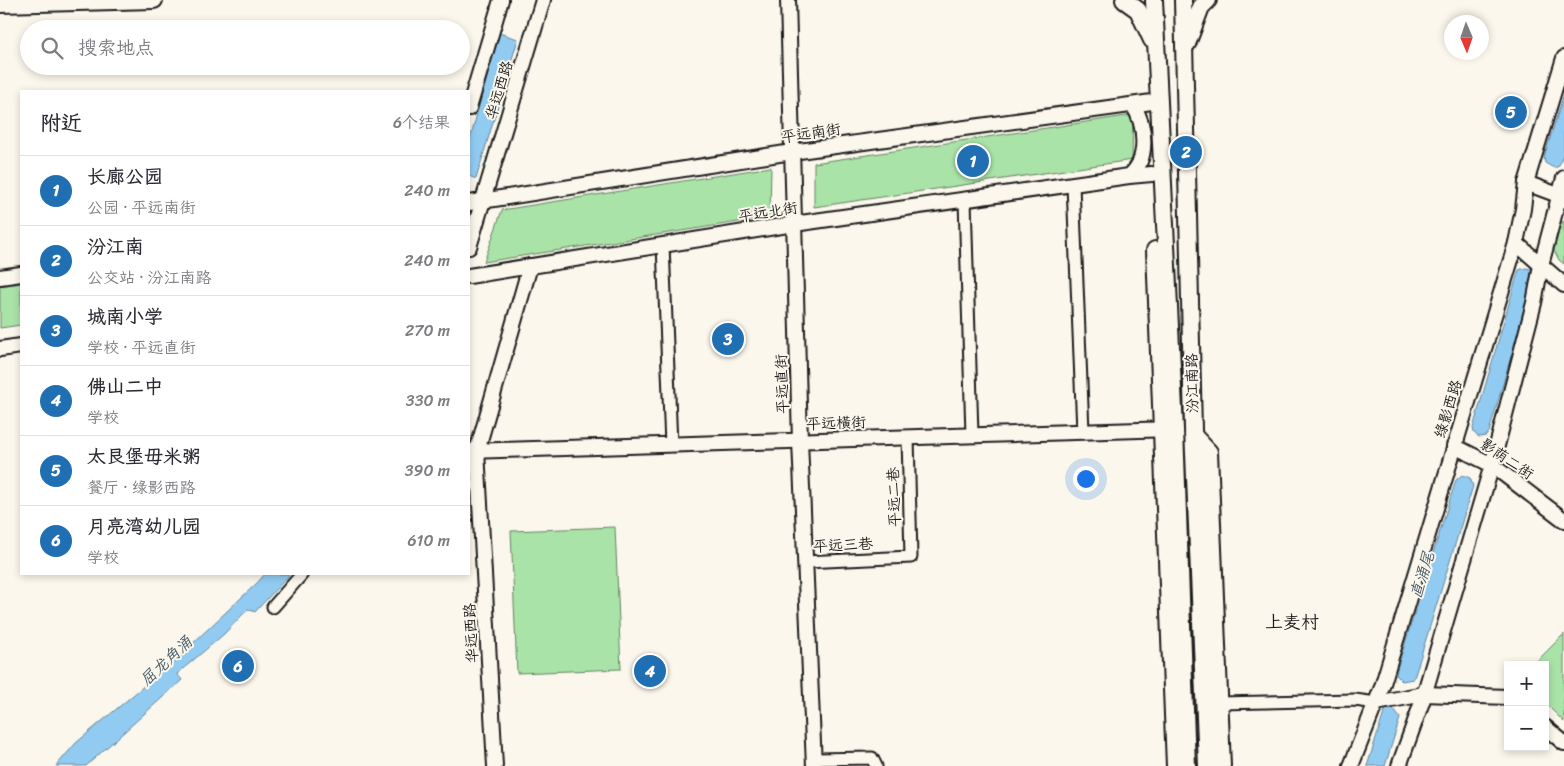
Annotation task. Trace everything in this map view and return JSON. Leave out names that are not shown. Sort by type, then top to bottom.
[{"type":"main road","points":[[0,4],[154,0]]},
{"type":"main road","points":[[1124,0],[1138,10],[1157,52]]},
{"type":"main road","name":"汾江南路","points":[[1154,0],[1157,52],[1147,103],[1168,429],[1179,705],[1187,766]]},
{"type":"main road","name":"汾江南路","points":[[1183,0],[1193,435],[1203,484],[1212,703],[1207,766]]},
{"type":"main road","points":[[1184,53],[1201,7],[1208,0]]},
{"type":"main road","points":[[1146,25],[1147,103],[1150,124],[1168,429]]},
{"type":"main road","points":[[1212,703],[1222,766]]},
{"type":"main road","points":[[1175,766],[1179,705]]},
{"type":"street","name":"华远西路","points":[[470,105],[501,0]]},
{"type":"street","name":"华远西路","points":[[470,241],[476,202],[543,0]]},
{"type":"street","name":"平远直街","points":[[788,0],[800,440],[814,763]]},
{"type":"street","name":"绿影西路","points":[[1351,766],[1382,687],[1516,243],[1526,183],[1564,58]]},
{"type":"street","name":"平远南街","points":[[476,202],[792,152],[1147,103]]},
{"type":"street","points":[[1129,176],[1136,171],[1143,153],[1142,124],[1147,103]]},
{"type":"street","name":"平远北街","points":[[470,276],[794,224],[1152,174]]},
{"type":"street","points":[[1398,766],[1424,694],[1492,465],[1534,303],[1541,265],[1561,197],[1564,178]]},
{"type":"street","points":[[1526,183],[1561,197]]},
{"type":"street","points":[[1073,185],[1083,431]]},
{"type":"street","points":[[965,200],[972,435]]},
{"type":"street","points":[[1516,243],[1564,285]]},
{"type":"street","points":[[663,245],[671,445]]},
{"type":"street","name":"华远西路","points":[[495,766],[473,451],[530,266]]},
{"type":"street","points":[[0,277],[20,274]]},
{"type":"street","points":[[0,349],[20,346]]},
{"type":"street","name":"平远横街","points":[[473,451],[1168,429]]},
{"type":"street","name":"平远二巷","points":[[908,437],[911,557]]},
{"type":"street","name":"影荫二街","points":[[1454,446],[1492,465],[1564,520]]},
{"type":"street","name":"平远三巷","points":[[805,562],[911,557]]},
{"type":"street","points":[[273,607],[301,575]]},
{"type":"street","points":[[1212,703],[1355,700],[1376,704],[1424,694],[1504,697]]},
{"type":"street","points":[[1549,730],[1564,743]]},
{"type":"street","points":[[814,763],[872,758],[876,766]]},
{"type":"green space","points":[[1133,115],[1132,160],[814,207],[814,163]]},
{"type":"green space","points":[[771,167],[770,217],[484,262],[502,210]]},
{"type":"green space","points":[[1564,221],[1564,264],[1559,260],[1554,250],[1561,223]]},
{"type":"green space","points":[[20,283],[20,325],[0,328],[0,286]]},
{"type":"green space","points":[[615,527],[621,669],[517,673],[511,531]]},
{"type":"green space","points":[[1564,634],[1564,722],[1549,707],[1549,661],[1537,661]]},
{"type":"water","points":[[499,33],[518,39],[476,179],[470,176],[470,139]]},
{"type":"water","points":[[1564,94],[1564,152],[1559,166],[1554,168],[1545,163],[1544,157]]},
{"type":"water","points":[[1531,269],[1535,274],[1489,432],[1486,436],[1479,437],[1474,433],[1473,428],[1517,276],[1519,270]]},
{"type":"water","points":[[1462,475],[1470,478],[1473,486],[1415,675],[1413,679],[1402,681],[1396,675],[1397,669],[1456,480]]},
{"type":"water","points":[[264,575],[289,575],[255,612],[248,609],[224,634],[177,674],[182,680],[86,766],[56,766],[76,743],[176,659]]},
{"type":"water","points":[[1385,710],[1394,710],[1400,718],[1385,766],[1367,766]]},
{"type":"place","name":"太艮堡毋米粥","points":[[1511,112]]},
{"type":"place","name":"汾江南","points":[[1186,152]]},
{"type":"place","name":"长廊公园","points":[[973,161]]},
{"type":"place","name":"城南小学","points":[[728,339]]},
{"type":"place","name":"月亮湾幼儿园","points":[[238,666]]},
{"type":"place","name":"佛山二中","points":[[650,671]]},
{"type":"district","name":"上麦村","points":[[1292,622]]},
{"type":"water label","name":"直涌尾","points":[[1422,575]]},
{"type":"water label","name":"屈龙角涌","points":[[166,661]]}]
